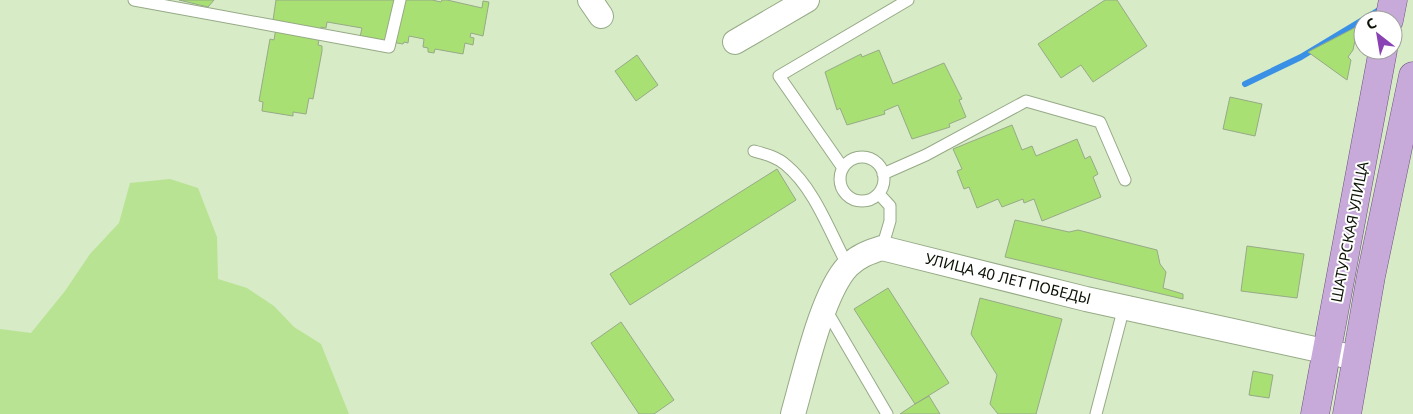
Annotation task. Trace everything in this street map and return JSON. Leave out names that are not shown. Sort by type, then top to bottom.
[{"type":"main road","name":"ШАТУРСКАЯ УЛИЦА","points":[[1316,414],[1381,60]]},
{"type":"main road","name":"ШАТУРСКАЯ УЛИЦА","points":[[1347,414],[1356,358],[1412,87]]},
{"type":"street","points":[[735,42],[808,0]]},
{"type":"street","points":[[793,414],[825,308],[835,284],[848,266],[862,255],[882,248]]},
{"type":"street","name":"УЛИЦА 40 ЛЕТ ПОБЕДЫ","points":[[882,248],[1124,307],[1356,358]]},
{"type":"lane","points":[[134,0],[389,47],[400,0]]},
{"type":"lane","points":[[844,168],[779,76],[908,0]]},
{"type":"lane","points":[[883,174],[926,156],[1026,101],[1100,122],[1125,180]]},
{"type":"lane","points":[[754,151],[784,163],[797,175],[848,266]]},
{"type":"lane","points":[[862,157],[875,162],[883,174],[884,181],[879,194],[866,201],[859,201],[846,194],[840,181],[844,168],[848,162],[862,157]]},
{"type":"lane","points":[[879,194],[890,206],[890,221],[882,248]]},
{"type":"lane","points":[[1096,414],[1124,307]]},
{"type":"lane","points":[[825,308],[887,414]]},
{"type":"green space","points":[[170,179],[198,188],[217,237],[218,279],[247,288],[274,306],[294,327],[321,344],[349,414],[0,414],[0,329],[31,333],[65,291],[90,254],[119,223],[130,183]]},
{"type":"building","points":[[179,0],[214,0],[208,7]]},
{"type":"building","points":[[276,0],[432,0],[441,2],[442,0],[447,0],[482,8],[483,1],[489,2],[483,36],[471,33],[470,37],[474,38],[473,45],[465,43],[463,54],[435,49],[434,53],[428,52],[428,48],[423,47],[424,39],[409,36],[408,43],[404,42],[403,44],[360,37],[362,28],[327,22],[326,28],[321,27],[318,45],[322,46],[322,51],[313,99],[309,98],[306,114],[293,112],[293,116],[262,111],[263,102],[259,101],[270,39],[274,40],[276,28],[272,27]]},
{"type":"building","points":[[1105,0],[1117,0],[1147,46],[1093,82],[1081,65],[1061,78],[1038,44]]},
{"type":"building","points":[[1353,29],[1353,50],[1348,57],[1351,60],[1347,80],[1308,52]]},
{"type":"building","points":[[879,50],[893,84],[944,63],[962,99],[959,100],[966,117],[949,124],[950,127],[912,139],[898,105],[884,111],[885,114],[847,125],[840,108],[837,110],[825,72],[861,54],[862,57]]},
{"type":"building","points":[[637,55],[658,85],[636,101],[615,71]]},
{"type":"building","points":[[1230,97],[1262,104],[1255,136],[1223,129]]},
{"type":"building","points":[[1012,125],[1022,150],[1032,146],[1036,156],[1077,139],[1085,159],[1090,156],[1098,174],[1093,177],[1101,197],[1042,221],[1034,199],[1024,203],[1023,199],[1002,207],[998,199],[977,208],[969,187],[964,189],[957,171],[962,169],[953,149]]},
{"type":"building","points":[[777,169],[796,200],[630,305],[610,274]]},
{"type":"building","points":[[1015,220],[1069,232],[1078,230],[1157,250],[1160,264],[1166,272],[1163,288],[1183,294],[1183,299],[1005,257]]},
{"type":"building","points":[[1247,246],[1304,254],[1297,298],[1241,291]]},
{"type":"building","points":[[888,288],[949,383],[915,404],[854,309]]},
{"type":"building","points":[[980,298],[1062,319],[1036,414],[998,414],[990,404],[997,375],[971,334]]},
{"type":"building","points":[[621,322],[674,400],[654,414],[639,414],[591,343]]},
{"type":"building","points":[[1253,371],[1273,375],[1269,398],[1249,395]]},
{"type":"building","points":[[929,396],[940,414],[900,414],[915,404]]},
{"type":"waterway","points":[[1245,84],[1301,57],[1384,7]]}]
